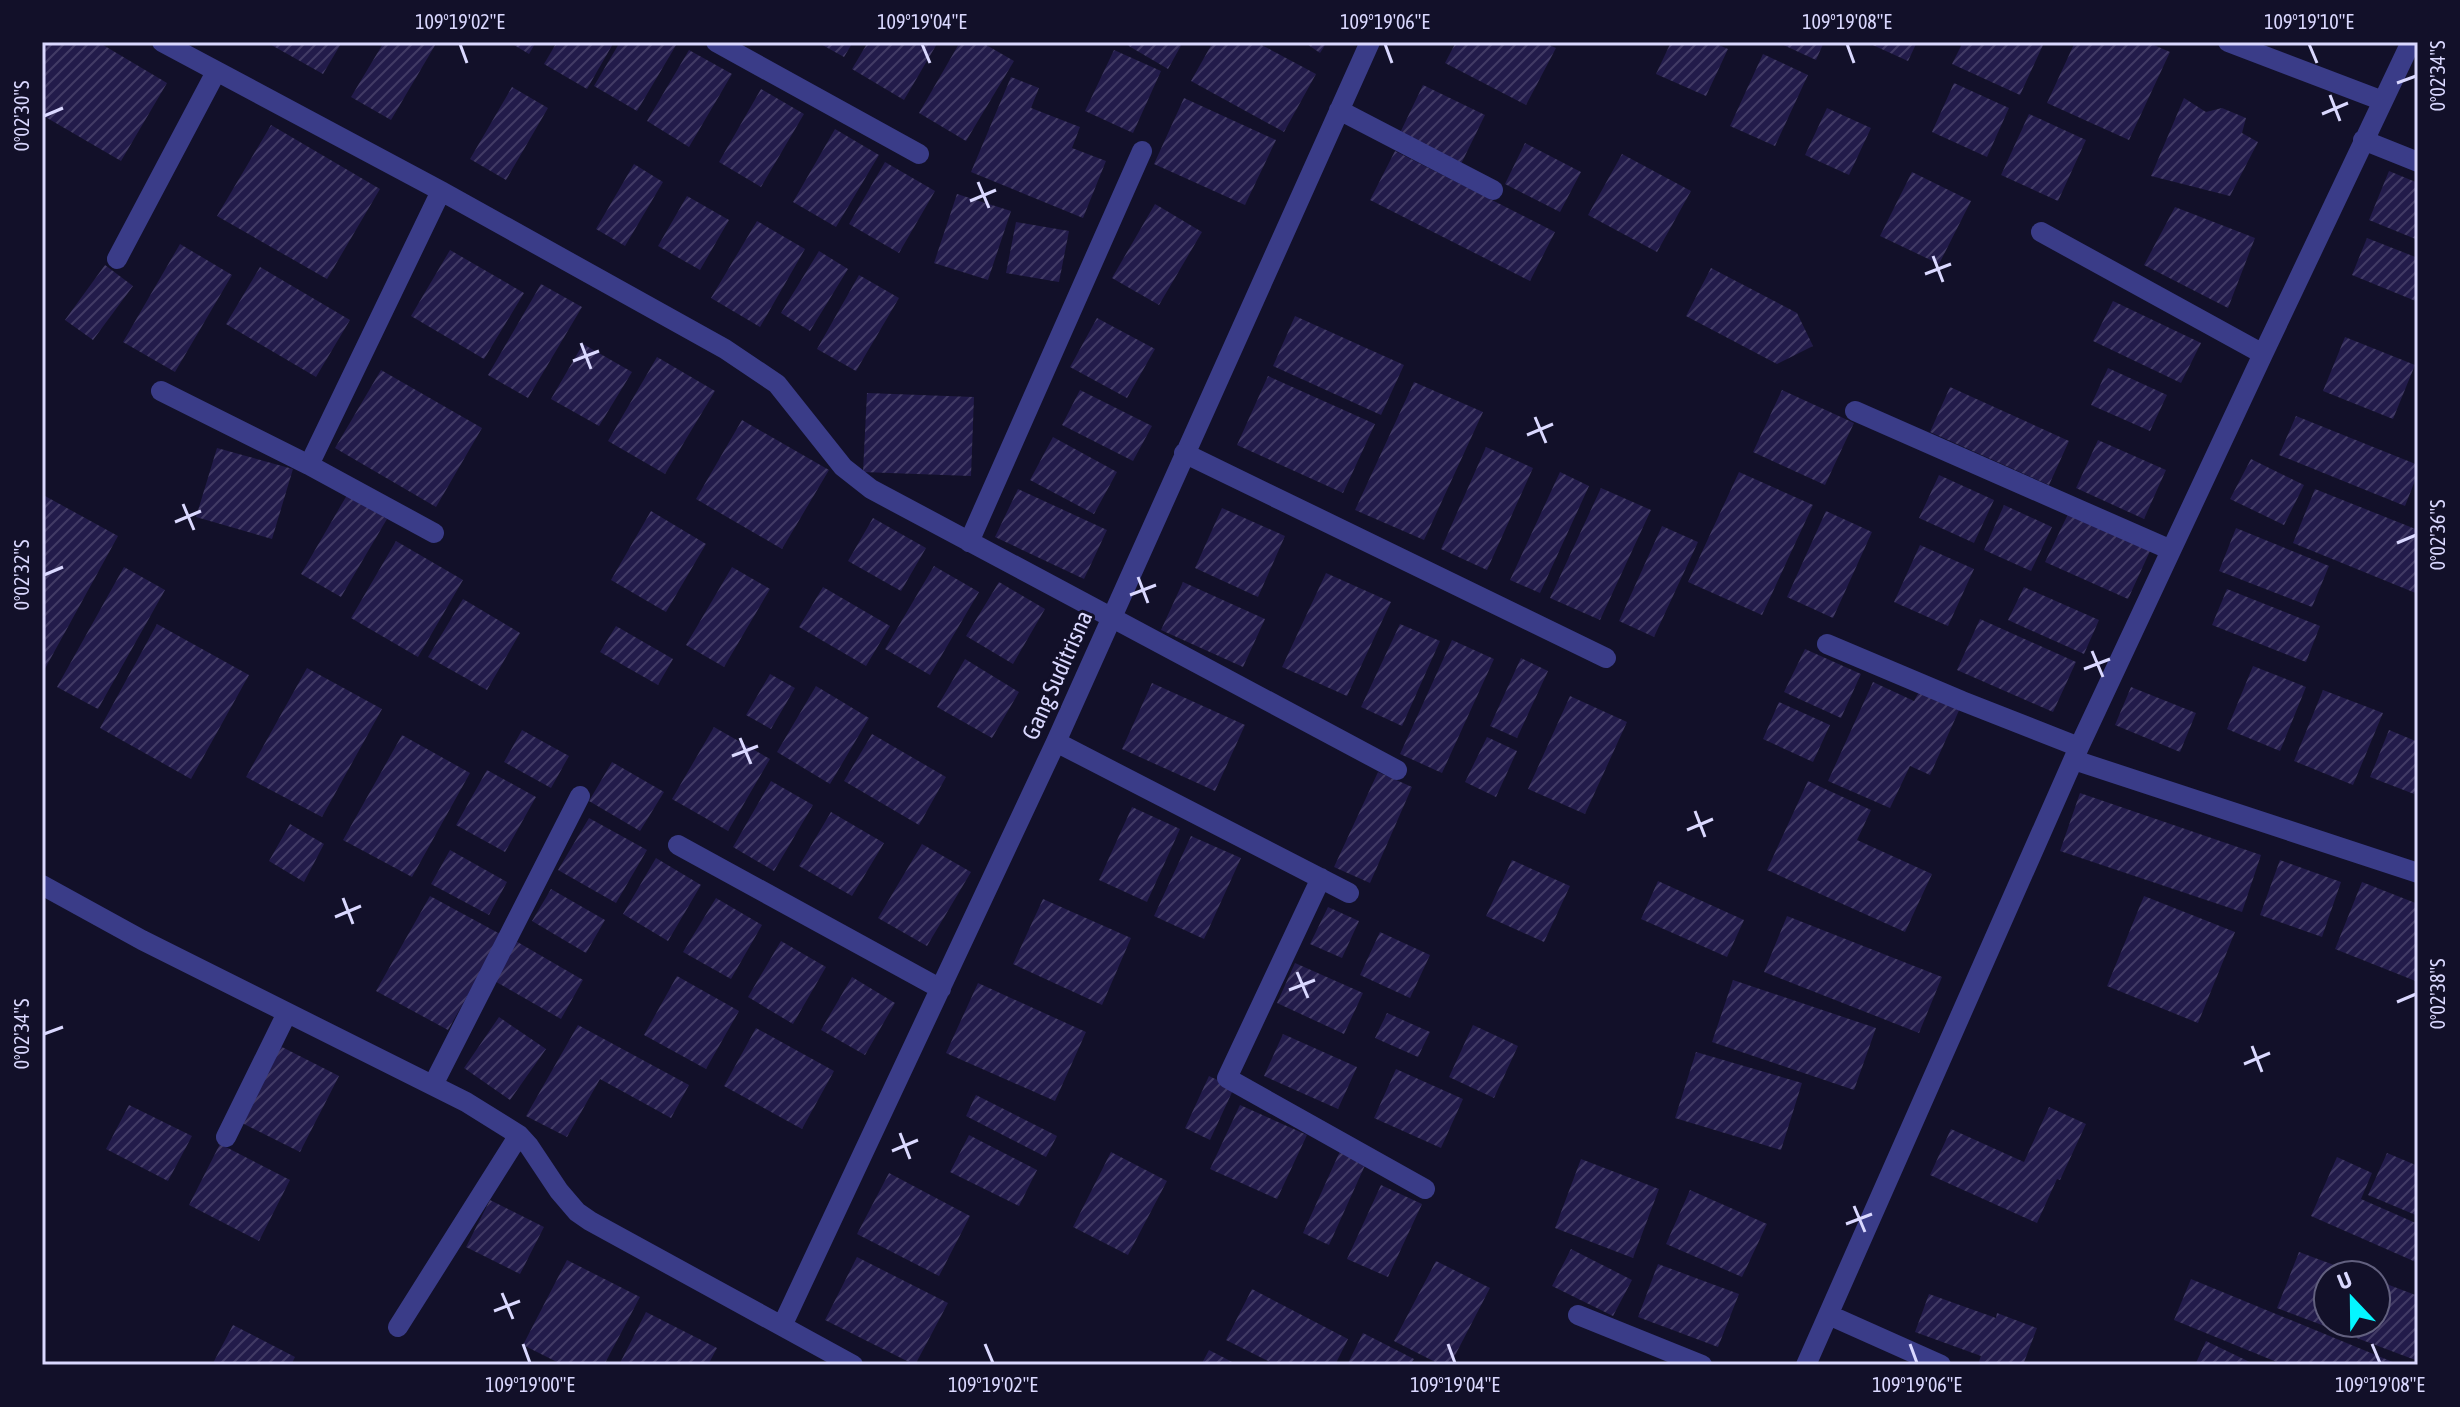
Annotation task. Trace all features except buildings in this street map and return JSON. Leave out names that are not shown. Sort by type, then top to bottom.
[{"type":"street","points":[[162,42],[441,191],[760,371],[794,403],[843,467],[871,489],[1397,770]]},
{"type":"street","points":[[716,42],[919,154]]},
{"type":"street","name":"Gang Suditrisna","points":[[782,1326],[1056,742],[1370,42]]},
{"type":"street","points":[[2228,42],[2383,101]]},
{"type":"street","points":[[1806,1365],[2077,753],[2411,42]]},
{"type":"street","points":[[117,259],[216,72]]},
{"type":"street","points":[[1339,110],[1493,190]]},
{"type":"street","points":[[2363,140],[2418,162]]},
{"type":"street","points":[[969,542],[1142,151]]},
{"type":"street","points":[[309,465],[441,191]]},
{"type":"street","points":[[2041,232],[2263,354]]},
{"type":"street","points":[[161,391],[309,465],[434,533]]},
{"type":"street","points":[[1855,411],[2171,550]]},
{"type":"street","points":[[1184,453],[1606,658]]},
{"type":"street","points":[[1827,644],[2077,753],[2418,873]]},
{"type":"street","points":[[1056,742],[1349,893]]},
{"type":"street","points":[[433,1085],[580,796]]},
{"type":"street","points":[[678,845],[941,989]]},
{"type":"street","points":[[1321,878],[1227,1078],[1425,1189]]},
{"type":"street","points":[[42,885],[142,940],[466,1102],[519,1135],[577,1212],[853,1365]]},
{"type":"street","points":[[226,1137],[287,1013]]},
{"type":"street","points":[[398,1327],[519,1135]]},
{"type":"street","points":[[1578,1315],[1702,1365]]},
{"type":"street","points":[[1829,1315],[1941,1365]]}]
